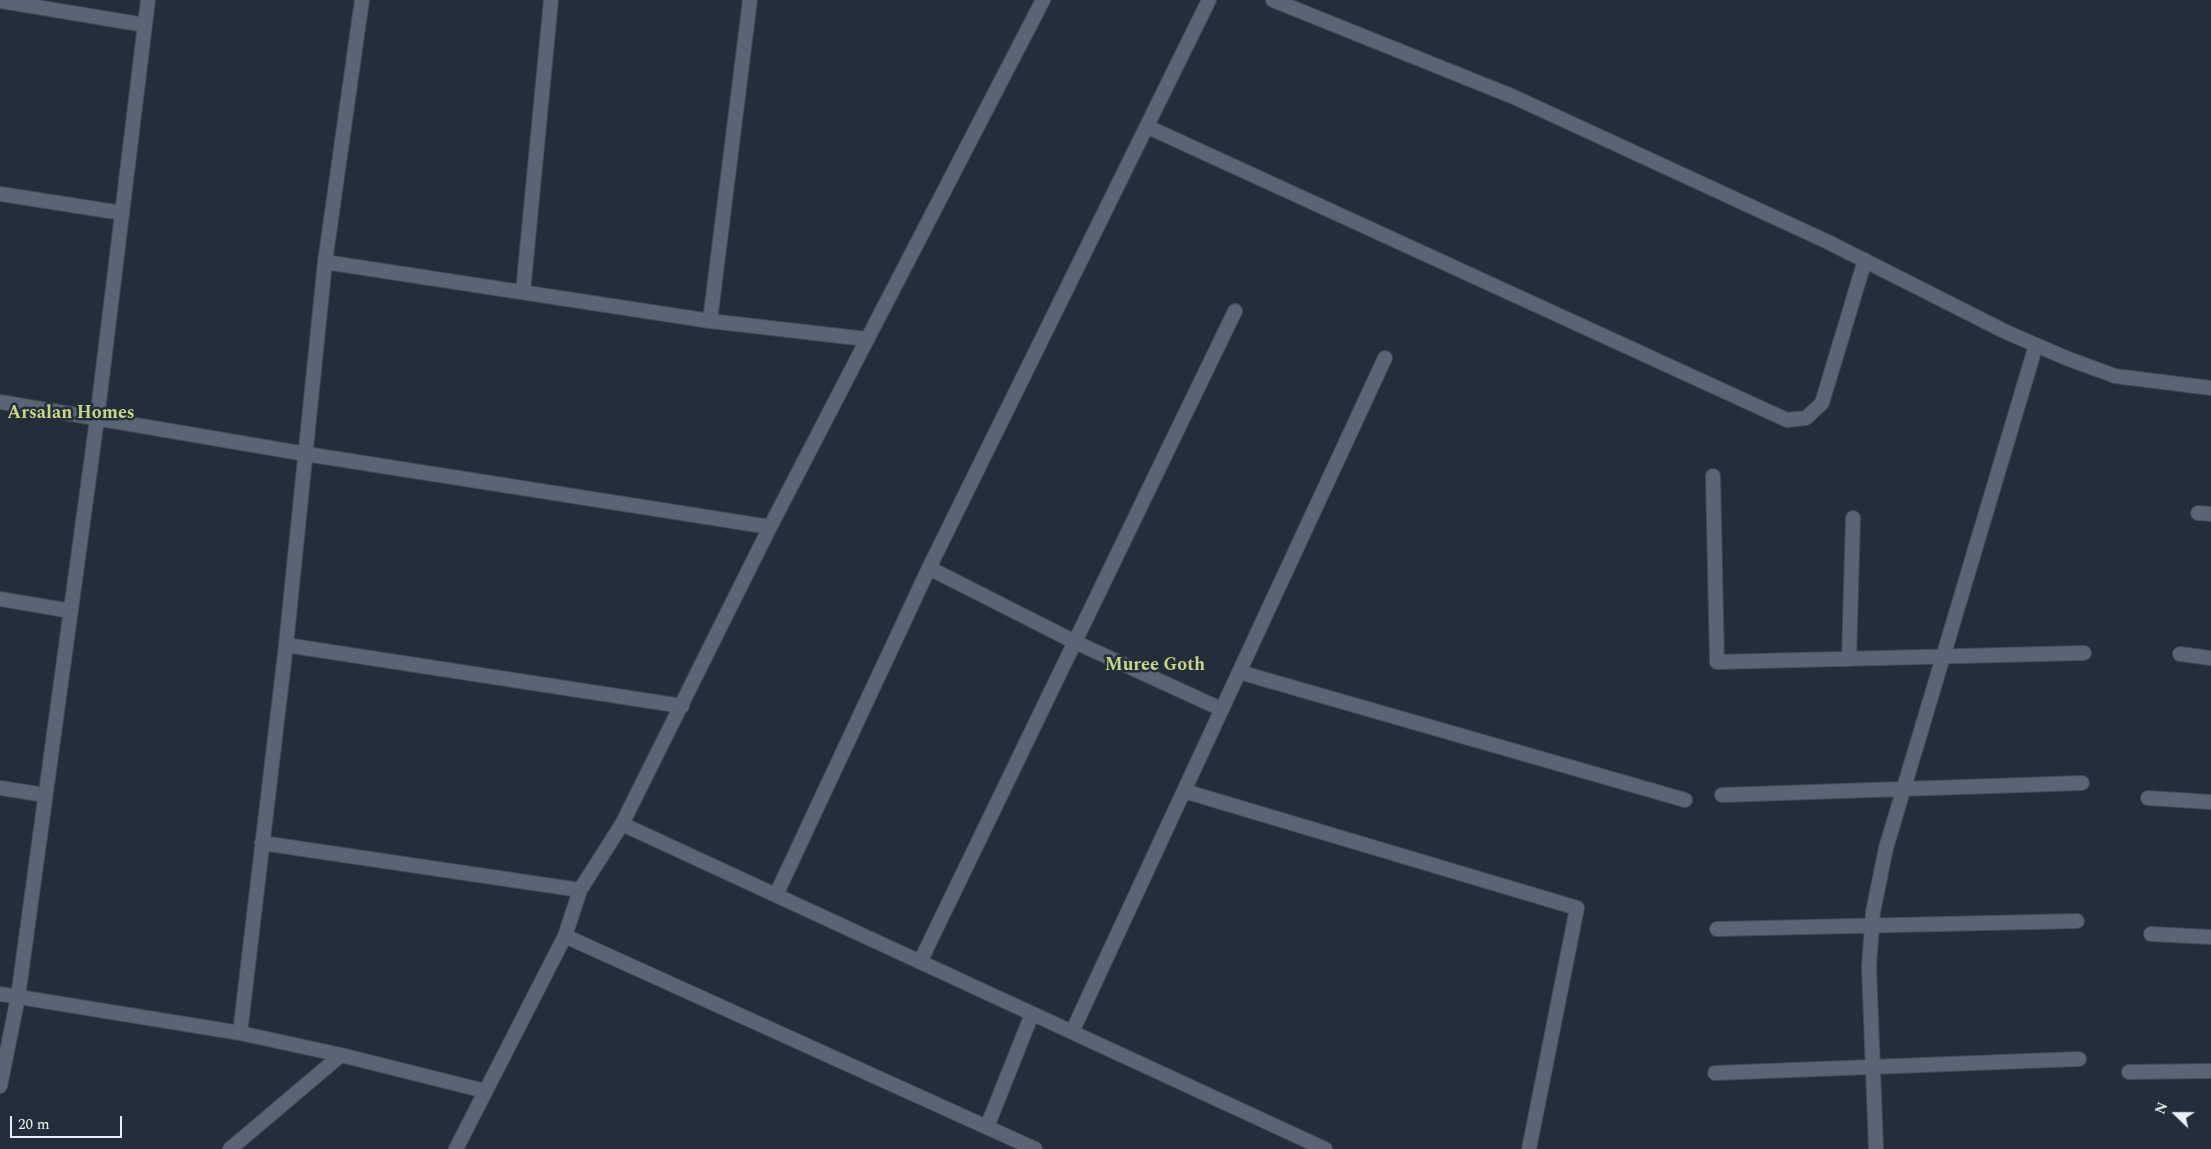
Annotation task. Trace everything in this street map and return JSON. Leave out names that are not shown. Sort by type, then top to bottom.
[{"type":"street","points":[[0,1086],[18,997],[46,795],[97,419],[148,0]]},
{"type":"street","points":[[240,1034],[286,645],[326,262],[362,0]]},
{"type":"street","points":[[523,292],[551,0]]},
{"type":"street","points":[[710,321],[750,0]]},
{"type":"street","points":[[456,1149],[565,936],[580,890],[622,824],[770,526],[1043,0]]},
{"type":"street","points":[[776,895],[929,568],[1210,0]]},
{"type":"street","points":[[1274,0],[1514,97],[1865,260],[2006,332],[2036,345],[2115,376],[2211,388]]},
{"type":"street","points":[[0,1],[145,25]]},
{"type":"street","points":[[1148,127],[1787,420],[1806,418],[1822,403],[1865,260]]},
{"type":"street","points":[[0,194],[122,213]]},
{"type":"street","points":[[326,262],[710,321],[866,340]]},
{"type":"street","points":[[920,962],[1235,311]]},
{"type":"street","points":[[1876,1149],[1869,966],[1872,926],[1886,848],[2036,345]]},
{"type":"street","points":[[1072,1032],[1385,358]]},
{"type":"street","points":[[0,402],[306,454],[770,526]]},
{"type":"street","points":[[1713,476],[1717,662],[2084,653]]},
{"type":"street","points":[[1849,659],[1853,518]]},
{"type":"street","points":[[929,568],[1075,642],[1221,709]]},
{"type":"street","points":[[0,599],[71,611]]},
{"type":"street","points":[[286,645],[682,706]]},
{"type":"street","points":[[2180,654],[2211,658]]},
{"type":"street","points":[[1239,672],[1685,800]]},
{"type":"street","points":[[1722,795],[2082,784]]},
{"type":"street","points":[[0,788],[46,795]]},
{"type":"street","points":[[1184,791],[1577,908],[1529,1149]]},
{"type":"street","points":[[2148,798],[2211,802]]},
{"type":"street","points":[[622,824],[1322,1148]]},
{"type":"street","points":[[262,843],[580,890]]},
{"type":"street","points":[[1717,929],[2077,921]]},
{"type":"street","points":[[2151,934],[2211,937]]},
{"type":"street","points":[[565,936],[1035,1149]]},
{"type":"street","points":[[0,994],[240,1034],[341,1055],[485,1091]]},
{"type":"street","points":[[987,1128],[1032,1014]]},
{"type":"street","points":[[230,1149],[341,1055]]},
{"type":"street","points":[[1715,1073],[2079,1060]]},
{"type":"street","points":[[2129,1072],[2211,1070]]},
{"type":"district","name":"Arsalan Homes","points":[[71,414]]},
{"type":"district","name":"Muree Goth","points":[[1155,666]]}]
